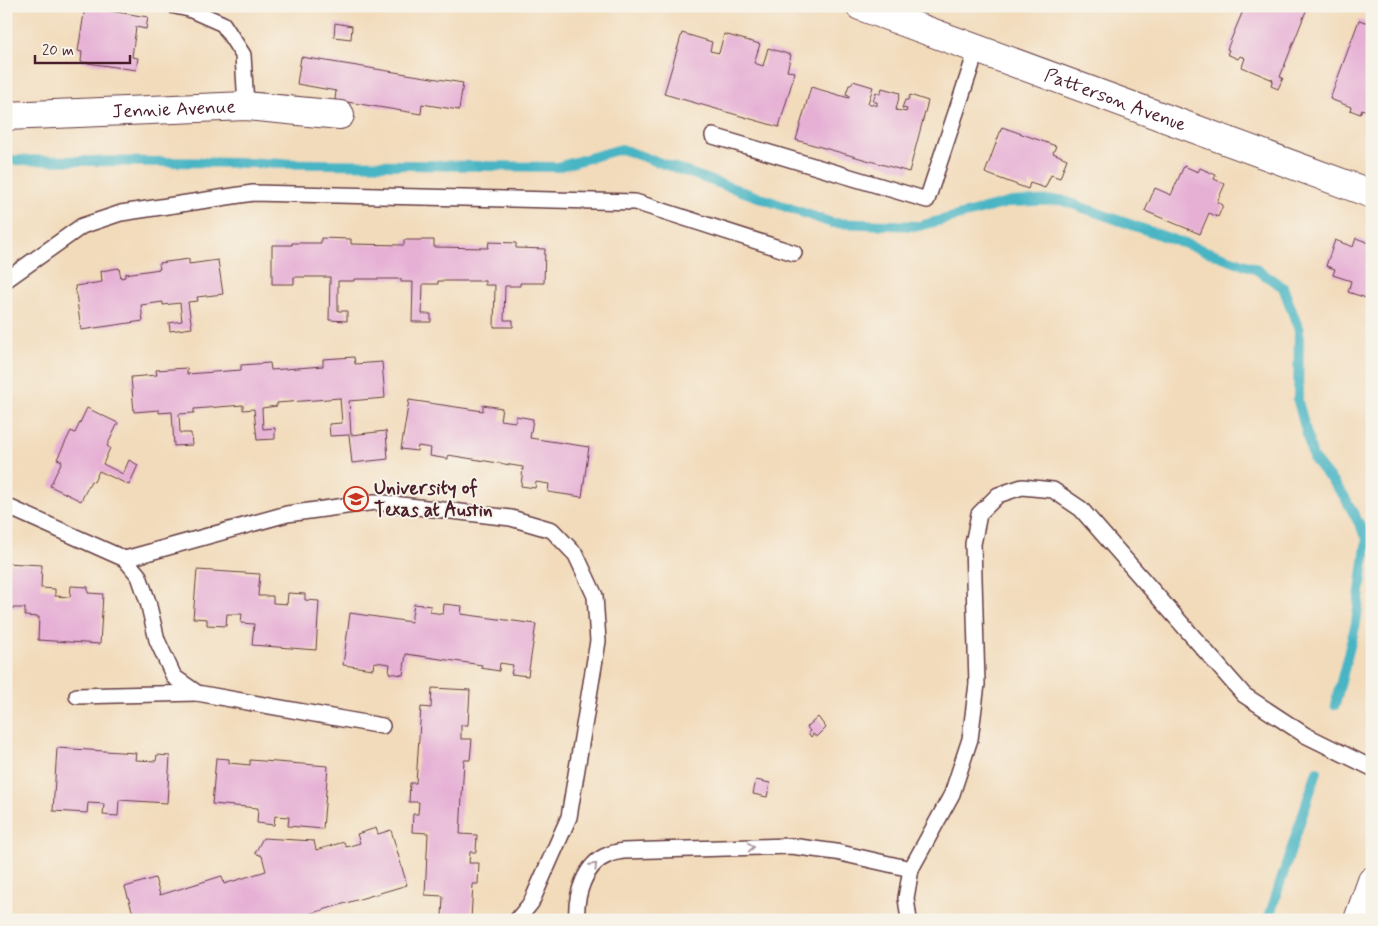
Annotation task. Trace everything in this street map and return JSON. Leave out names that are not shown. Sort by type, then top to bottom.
[{"type":"street","name":"Patterson Avenue","points":[[860,6],[1371,193]]},
{"type":"street","name":"Jennie Avenue","points":[[6,116],[246,106],[340,115]]},
{"type":"street","points":[[1358,920],[1372,881]]},
{"type":"lane","points":[[175,6],[189,9],[223,24],[243,55],[246,106]]},
{"type":"lane","points":[[714,136],[927,200],[977,49]]},
{"type":"lane","points":[[6,280],[82,226],[122,213],[253,193],[635,202],[794,253]]},
{"type":"lane","points":[[909,920],[906,898],[911,869],[952,794],[970,739],[977,684],[974,544],[979,514],[998,495],[1022,487],[1053,490],[1080,509],[1244,695],[1305,735],[1372,768]]},
{"type":"lane","points":[[124,559],[286,514],[375,502],[511,518],[552,530],[576,555],[595,596],[598,641],[569,817],[531,903],[517,920]]},
{"type":"lane","points":[[6,506],[124,559],[139,576],[148,602],[157,640],[174,677],[198,693]]},
{"type":"lane","points":[[77,696],[198,693],[382,726]]},
{"type":"lane","points":[[577,920],[576,910],[579,889],[590,869],[606,855],[623,851],[791,846],[836,852],[911,869]]},
{"type":"building","points":[[1245,6],[1308,6],[1280,77],[1283,78],[1278,89],[1271,86],[1273,80],[1242,67],[1245,58],[1240,56],[1238,59],[1227,54],[1229,50],[1227,49]]},
{"type":"building","points":[[85,7],[148,17],[146,29],[136,27],[132,57],[138,58],[136,70],[81,62],[82,52],[78,51]]},
{"type":"building","points":[[1359,20],[1372,24],[1372,107],[1370,112],[1362,109],[1360,114],[1350,110],[1351,107],[1330,99]]},
{"type":"building","points":[[335,23],[352,26],[351,39],[334,37]]},
{"type":"building","points":[[682,33],[712,42],[710,51],[719,53],[724,34],[760,44],[754,63],[763,66],[768,48],[791,55],[787,71],[795,72],[779,127],[664,94]]},
{"type":"building","points":[[301,57],[463,83],[459,110],[422,104],[421,114],[335,100],[336,91],[297,84]]},
{"type":"building","points":[[853,81],[873,87],[868,103],[877,106],[877,102],[873,102],[876,92],[880,94],[882,88],[900,93],[896,110],[906,112],[907,109],[902,108],[905,100],[908,100],[910,95],[928,101],[909,172],[796,140],[811,87],[849,98],[849,95],[846,94],[849,85]]},
{"type":"building","points":[[1002,127],[1056,146],[1053,153],[1067,159],[1060,178],[1051,175],[1045,188],[1030,183],[1028,189],[985,173]]},
{"type":"building","points":[[1184,166],[1198,172],[1200,168],[1216,175],[1214,179],[1225,184],[1217,202],[1223,205],[1218,217],[1209,213],[1200,234],[1145,211],[1155,188],[1171,195]]},
{"type":"building","points":[[321,238],[351,239],[351,244],[404,245],[404,240],[434,240],[434,247],[488,248],[489,242],[516,243],[516,248],[545,249],[544,283],[520,283],[520,286],[505,286],[504,320],[513,320],[513,327],[494,327],[495,285],[485,285],[485,281],[438,281],[438,284],[423,284],[422,314],[431,314],[431,322],[412,322],[413,282],[401,282],[401,279],[338,281],[338,311],[347,311],[347,321],[329,320],[330,277],[294,277],[294,284],[272,284],[272,245],[321,243]]},
{"type":"building","points":[[1356,238],[1372,244],[1372,300],[1348,292],[1351,281],[1333,275],[1335,269],[1326,266],[1335,240],[1353,247]]},
{"type":"building","points":[[189,259],[189,264],[218,260],[223,294],[197,297],[198,301],[188,302],[192,328],[170,331],[169,323],[182,321],[180,303],[163,305],[163,302],[141,305],[143,321],[81,330],[75,286],[102,282],[101,271],[119,268],[121,278],[125,277],[125,274],[160,269],[159,263]]},
{"type":"building","points":[[354,357],[355,364],[382,362],[385,398],[349,401],[351,435],[386,431],[388,459],[352,463],[349,435],[330,436],[329,424],[342,423],[340,398],[277,403],[277,406],[262,408],[263,429],[275,428],[275,439],[257,440],[254,409],[243,410],[243,405],[194,409],[194,413],[179,414],[180,433],[191,433],[192,445],[174,446],[172,412],[159,413],[159,410],[134,412],[131,377],[157,375],[156,370],[187,368],[187,374],[241,370],[241,365],[270,363],[271,370],[323,366],[323,359]]},
{"type":"building","points":[[409,400],[483,411],[483,405],[502,408],[500,420],[515,422],[516,416],[533,419],[530,438],[589,447],[582,497],[548,492],[549,484],[536,482],[535,488],[521,486],[523,467],[448,455],[448,459],[430,456],[431,448],[418,446],[417,451],[401,449]]},
{"type":"building","points":[[87,408],[118,423],[107,446],[110,448],[103,464],[123,474],[129,460],[138,465],[129,485],[99,471],[94,482],[91,481],[81,501],[50,486],[62,461],[57,459],[71,431],[75,433]]},
{"type":"building","points":[[6,563],[42,565],[41,588],[55,589],[55,596],[70,597],[71,586],[88,587],[88,593],[103,594],[100,644],[38,640],[39,617],[25,616],[25,608],[10,608],[9,620],[6,620]]},
{"type":"building","points":[[197,570],[260,574],[258,596],[273,596],[273,603],[287,604],[288,593],[305,594],[305,600],[319,601],[316,650],[252,645],[254,624],[241,623],[242,614],[227,614],[226,626],[207,625],[207,619],[193,618]]},
{"type":"building","points":[[414,604],[431,606],[430,612],[443,614],[444,604],[462,606],[461,614],[536,624],[528,676],[511,674],[513,665],[500,663],[499,671],[481,668],[482,665],[406,654],[403,675],[389,673],[390,664],[374,662],[373,669],[343,665],[350,613],[411,622]]},
{"type":"building","points":[[432,688],[470,690],[468,725],[461,725],[461,739],[472,739],[470,760],[464,760],[460,834],[477,835],[476,852],[470,852],[469,863],[479,863],[478,884],[473,884],[471,919],[442,917],[443,896],[425,895],[428,833],[412,832],[413,814],[418,814],[419,802],[409,802],[410,783],[416,783],[421,707],[431,708]]},
{"type":"building","points":[[818,717],[826,728],[817,737],[813,734],[811,737],[807,727]]},
{"type":"building","points":[[57,748],[136,753],[135,760],[156,761],[157,755],[170,756],[167,803],[119,800],[118,816],[103,815],[104,804],[88,803],[87,813],[53,811]]},
{"type":"building","points":[[216,758],[229,759],[229,763],[250,765],[250,760],[328,766],[323,829],[288,826],[289,817],[275,816],[274,825],[257,823],[258,808],[212,804]]},
{"type":"building","points":[[756,780],[770,783],[767,797],[753,794]]},
{"type":"building","points":[[376,828],[378,834],[391,830],[407,885],[289,920],[282,920],[281,917],[267,920],[267,916],[255,920],[135,920],[125,887],[155,878],[160,895],[222,876],[224,884],[266,871],[262,856],[255,853],[263,838],[314,841],[316,850],[344,842],[346,847],[360,843],[357,834]]},
{"type":"waterway","points":[[6,160],[557,167],[621,149],[832,223],[919,226],[1011,202],[1061,200],[1254,268],[1283,287],[1299,330],[1298,401],[1313,458],[1344,496],[1367,538],[1356,623],[1335,705]]},
{"type":"waterway","points":[[1268,920],[1317,771]]},
{"type":"place","name":"University of Texas at Austin","points":[[356,499]]}]
